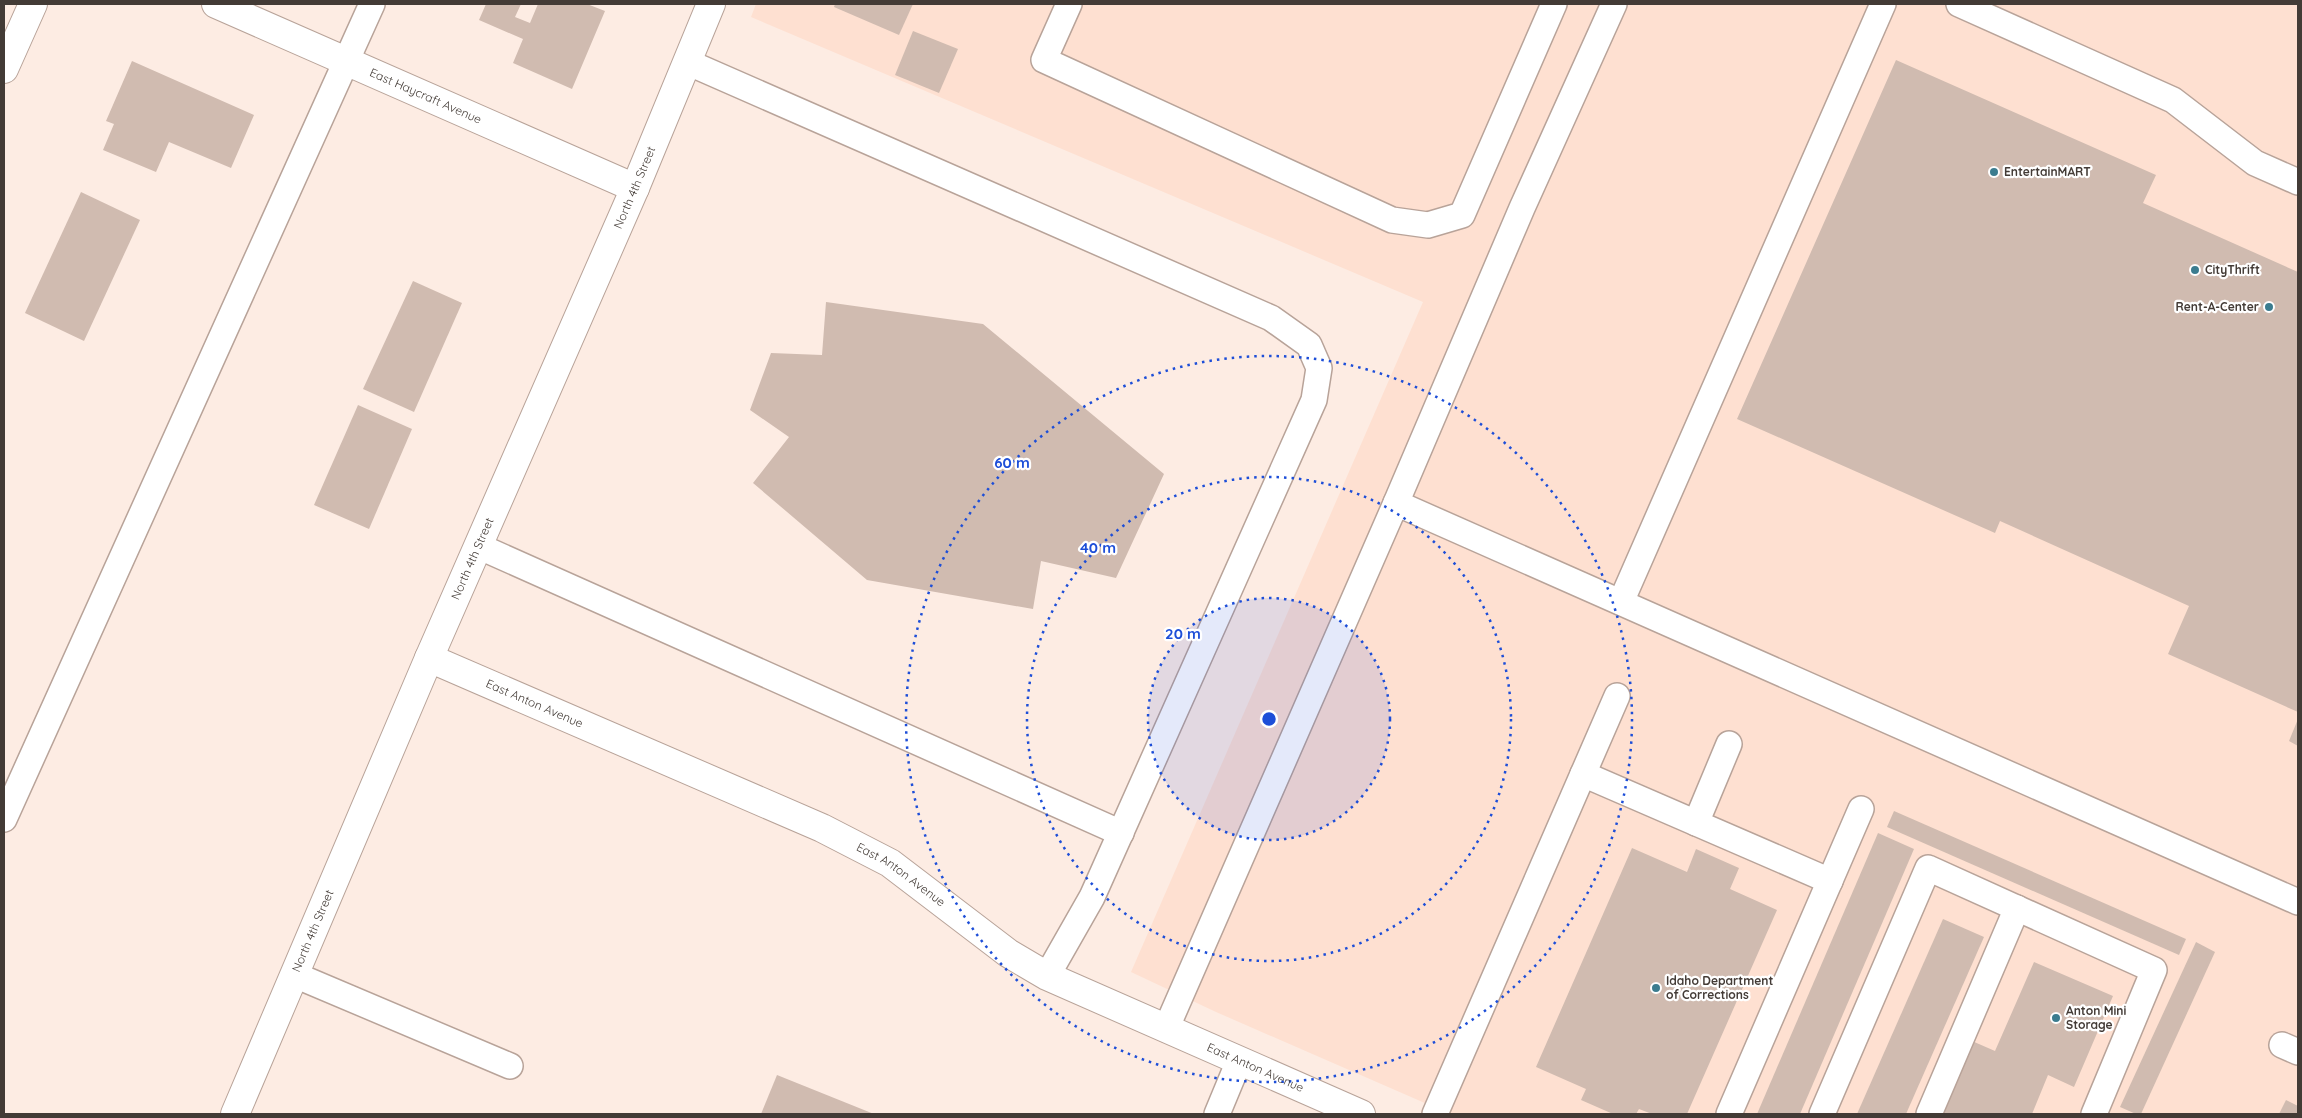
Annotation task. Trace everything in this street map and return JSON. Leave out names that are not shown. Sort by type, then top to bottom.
[{"type":"street","points":[[4,69],[33,4]]},
{"type":"street","name":"East Haycraft Avenue","points":[[216,4],[635,188]]},
{"type":"street","name":"North 4th Street","points":[[235,1114],[429,658],[635,188],[711,4]]},
{"type":"street","name":"East Anton Avenue","points":[[429,658],[822,828],[890,863],[1008,952],[1047,976],[1361,1114]]},
{"type":"lane","points":[[4,819],[372,4]]},
{"type":"lane","points":[[1069,4],[1044,60],[1392,220],[1428,226],[1462,215],[1554,4]]},
{"type":"lane","points":[[1166,1028],[1396,503],[1522,208],[1614,4]]},
{"type":"lane","points":[[1621,602],[1883,4]]},
{"type":"lane","points":[[1958,4],[2173,100],[2255,163],[2298,182]]},
{"type":"lane","points":[[687,62],[1271,318],[1309,345],[1319,368],[1314,400],[1121,833],[1092,897],[1047,976]]},
{"type":"lane","points":[[1396,503],[2298,902]]},
{"type":"lane","points":[[478,546],[1121,833]]},
{"type":"lane","points":[[1435,1114],[1617,696]]},
{"type":"lane","points":[[1696,822],[1729,744]]},
{"type":"lane","points":[[1583,774],[1830,881]]},
{"type":"lane","points":[[1729,1114],[1861,809]]},
{"type":"lane","points":[[1822,1114],[1928,868],[2154,970],[2094,1114]]},
{"type":"lane","points":[[1929,1114],[2017,908]]},
{"type":"lane","points":[[294,975],[510,1066]]},
{"type":"lane","points":[[1217,1114],[1239,1061]]},
{"type":"shaded area","points":[[756,4],[2298,4],[2298,1114],[1450,1114],[1216,1012],[1131,972],[1423,302],[751,17]]},
{"type":"building","points":[[486,4],[521,4],[515,17],[530,23],[538,4],[587,4],[605,11],[572,89],[513,63],[523,39],[479,20]]},
{"type":"building","points":[[835,4],[913,4],[899,35],[834,7]]},
{"type":"building","points":[[913,31],[958,49],[939,93],[895,75]]},
{"type":"building","points":[[1896,60],[2156,175],[2143,203],[2298,272],[2298,712],[2168,654],[2189,606],[2000,521],[1995,533],[1737,419]]},
{"type":"building","points":[[132,61],[254,115],[231,168],[169,142],[156,172],[103,150],[114,124],[106,121]]},
{"type":"building","points":[[81,192],[140,220],[84,341],[25,313]]},
{"type":"building","points":[[413,281],[462,303],[414,412],[363,389]]},
{"type":"building","points":[[826,302],[983,324],[1164,474],[1116,578],[1041,561],[1033,609],[867,580],[753,483],[789,437],[750,410],[771,353],[822,355]]},
{"type":"building","points":[[358,405],[412,429],[369,529],[314,505]]},
{"type":"building","points":[[2298,719],[2298,746],[2289,741]]},
{"type":"building","points":[[1894,811],[2186,939],[2179,955],[1887,827]]},
{"type":"building","points":[[1878,833],[1914,849],[1800,1114],[1757,1114]]},
{"type":"building","name":"Idaho Department of Corrections","points":[[1632,848],[1687,872],[1696,849],[1739,868],[1730,889],[1777,910],[1687,1114],[1652,1114],[1639,1109],[1636,1114],[1613,1114],[1581,1100],[1586,1089],[1536,1067]]},
{"type":"building","points":[[1943,919],[1984,937],[1906,1114],[1857,1114]]},
{"type":"building","name":"Anton Mini Storage","points":[[2196,942],[2215,952],[2141,1114],[2136,1114],[2120,1107]]},
{"type":"building","name":"Anton Mini Storage","points":[[2034,962],[2113,996],[2074,1087],[2048,1075],[2032,1114],[1941,1114],[1972,1041],[1995,1051]]},
{"type":"building","points":[[777,1075],[874,1114],[761,1114]]},
{"type":"building","points":[[2286,1100],[2298,1106],[2298,1114],[2279,1114]]},
{"type":"place","name":"EntertainMART","points":[[1994,172]]},
{"type":"place","name":"CityThrift","points":[[2195,270]]},
{"type":"place","name":"Rent-A-Center","points":[[2269,307]]},
{"type":"place","name":"Idaho Department of Corrections","points":[[1656,988]]},
{"type":"place","name":"Anton Mini Storage","points":[[2056,1018]]}]
